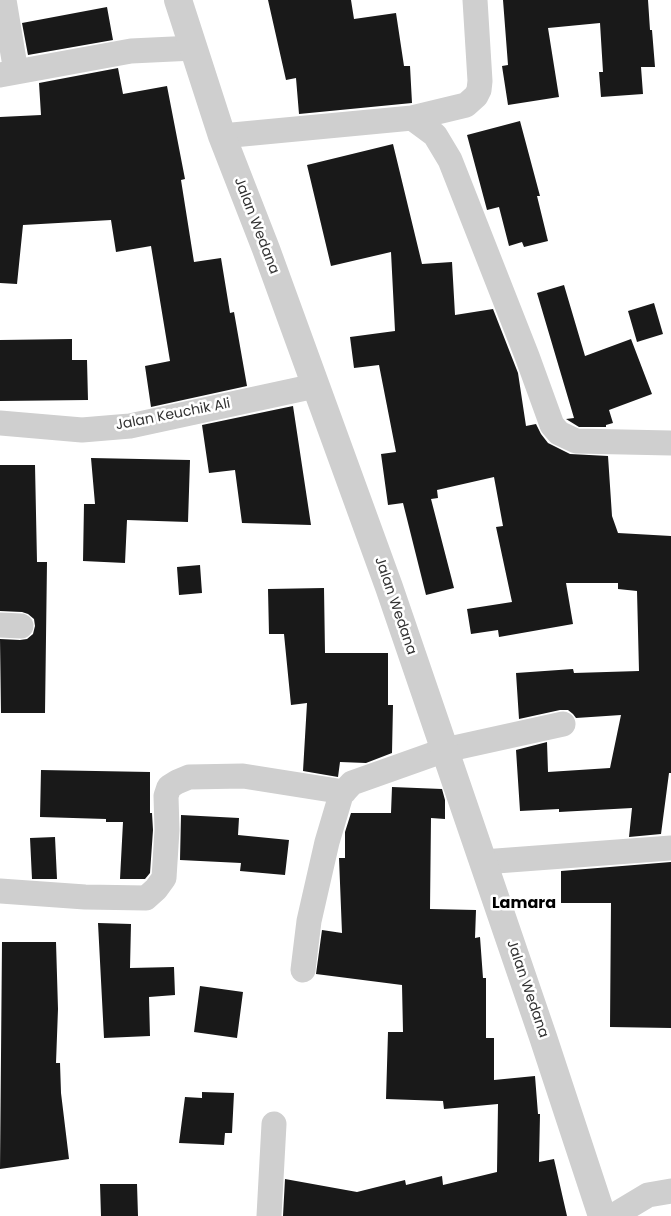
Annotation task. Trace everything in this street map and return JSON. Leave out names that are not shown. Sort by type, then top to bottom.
[{"type":"street","points":[[4,0],[8,74],[131,51],[194,48]]},
{"type":"street","name":"Jalan Wedana","points":[[178,0],[222,136],[266,249],[389,587],[602,1216]]},
{"type":"street","points":[[222,136],[412,118],[466,105],[476,96],[480,81],[475,0]]},
{"type":"street","points":[[412,118],[435,135],[450,160],[552,425],[566,438],[584,442],[671,443]]},
{"type":"street","name":"Jalan Keuchik Ali","points":[[0,423],[82,430],[130,426],[315,386]]},
{"type":"street","points":[[303,970],[309,921],[327,842],[344,792],[352,783],[445,750],[563,724]]},
{"type":"street","points":[[0,891],[85,897],[146,898],[164,878],[167,830],[166,796],[169,787],[189,777],[243,776],[344,792]]},
{"type":"street","points":[[483,862],[671,848]]},
{"type":"street","points":[[269,1216],[274,1124]]},
{"type":"street","points":[[613,1216],[648,1195],[671,1191]]},
{"type":"building","points":[[268,0],[351,0],[354,19],[396,13],[404,66],[410,66],[412,103],[299,114],[296,78],[286,80]]},
{"type":"building","points":[[503,0],[648,0],[655,67],[641,67],[643,94],[601,97],[599,72],[603,72],[600,23],[548,28],[559,97],[508,105],[502,66],[508,65]]},
{"type":"building","points":[[107,7],[113,40],[28,55],[22,23]]},
{"type":"building","points":[[118,68],[123,94],[167,86],[185,179],[181,180],[194,262],[221,258],[230,313],[234,312],[247,386],[151,407],[145,366],[170,361],[151,246],[116,252],[111,220],[23,225],[17,284],[0,283],[0,117],[41,115],[39,83]]},
{"type":"building","points":[[520,121],[540,196],[537,196],[548,241],[524,247],[522,242],[509,246],[499,207],[487,210],[467,135]]},
{"type":"building","points":[[393,144],[422,264],[452,262],[455,315],[493,309],[518,373],[526,426],[536,424],[548,443],[570,454],[608,456],[612,516],[618,533],[671,536],[671,773],[669,773],[661,834],[629,837],[632,808],[559,812],[559,809],[520,811],[516,750],[547,742],[548,772],[610,768],[621,715],[576,718],[568,710],[560,710],[519,719],[516,673],[573,669],[574,673],[639,671],[637,591],[618,589],[618,583],[566,583],[573,624],[499,637],[498,630],[471,634],[467,609],[512,602],[496,527],[503,526],[494,477],[437,490],[438,498],[431,499],[454,588],[426,595],[403,503],[388,505],[381,454],[396,452],[379,365],[354,368],[350,337],[395,331],[391,252],[331,266],[307,165]]},
{"type":"building","points":[[564,285],[585,356],[631,339],[652,394],[609,410],[613,423],[606,425],[606,427],[579,427],[566,419],[574,418],[537,293]]},
{"type":"building","points":[[654,303],[663,334],[637,342],[628,311]]},
{"type":"building","points":[[72,339],[72,360],[87,360],[88,400],[0,401],[0,340]]},
{"type":"building","points":[[293,406],[311,525],[242,523],[235,470],[209,473],[202,425]]},
{"type":"building","points":[[91,458],[190,460],[188,522],[127,520],[125,563],[83,561],[84,504],[95,504]]},
{"type":"building","points":[[0,465],[35,465],[37,562],[47,562],[45,713],[1,713],[0,639],[27,639],[33,634],[35,626],[34,619],[28,614],[0,611]]},
{"type":"building","points":[[200,565],[202,593],[179,595],[177,567]]},
{"type":"building","points":[[324,588],[325,653],[388,653],[388,705],[393,705],[392,753],[366,763],[340,762],[338,777],[303,771],[307,703],[291,705],[284,634],[269,634],[268,589]]},
{"type":"building","points":[[41,770],[150,772],[150,813],[152,813],[153,830],[150,873],[145,879],[120,879],[123,822],[106,822],[106,819],[40,817]]},
{"type":"building","points":[[392,787],[442,789],[445,800],[445,819],[431,818],[430,909],[476,910],[475,938],[480,937],[483,978],[486,978],[486,1038],[494,1038],[494,1080],[535,1076],[538,1114],[540,1114],[539,1162],[554,1159],[567,1216],[283,1216],[285,1179],[357,1192],[405,1180],[406,1185],[442,1176],[443,1185],[497,1172],[498,1104],[444,1109],[443,1101],[386,1099],[388,1032],[403,1032],[402,985],[316,974],[322,930],[342,933],[339,858],[345,858],[345,832],[351,813],[391,813]]},
{"type":"building","points":[[181,815],[239,818],[238,835],[289,840],[285,875],[240,871],[241,863],[180,860]]},
{"type":"building","points":[[55,837],[57,879],[32,879],[30,838]]},
{"type":"building","points":[[671,862],[671,1028],[610,1027],[611,903],[561,903],[561,871]]},
{"type":"building","points":[[98,923],[131,924],[130,968],[174,967],[175,995],[149,997],[150,1036],[104,1038]]},
{"type":"building","points":[[2,942],[56,942],[58,1009],[56,1063],[60,1063],[61,1093],[69,1159],[0,1169]]},
{"type":"building","points":[[200,986],[243,992],[237,1038],[194,1032]]},
{"type":"building","points":[[202,1092],[234,1093],[232,1133],[225,1133],[224,1145],[179,1143],[185,1097],[202,1098]]},
{"type":"building","points":[[100,1184],[137,1184],[138,1216],[101,1216]]},
{"type":"district","name":"Lamara","points":[[524,904]]}]
